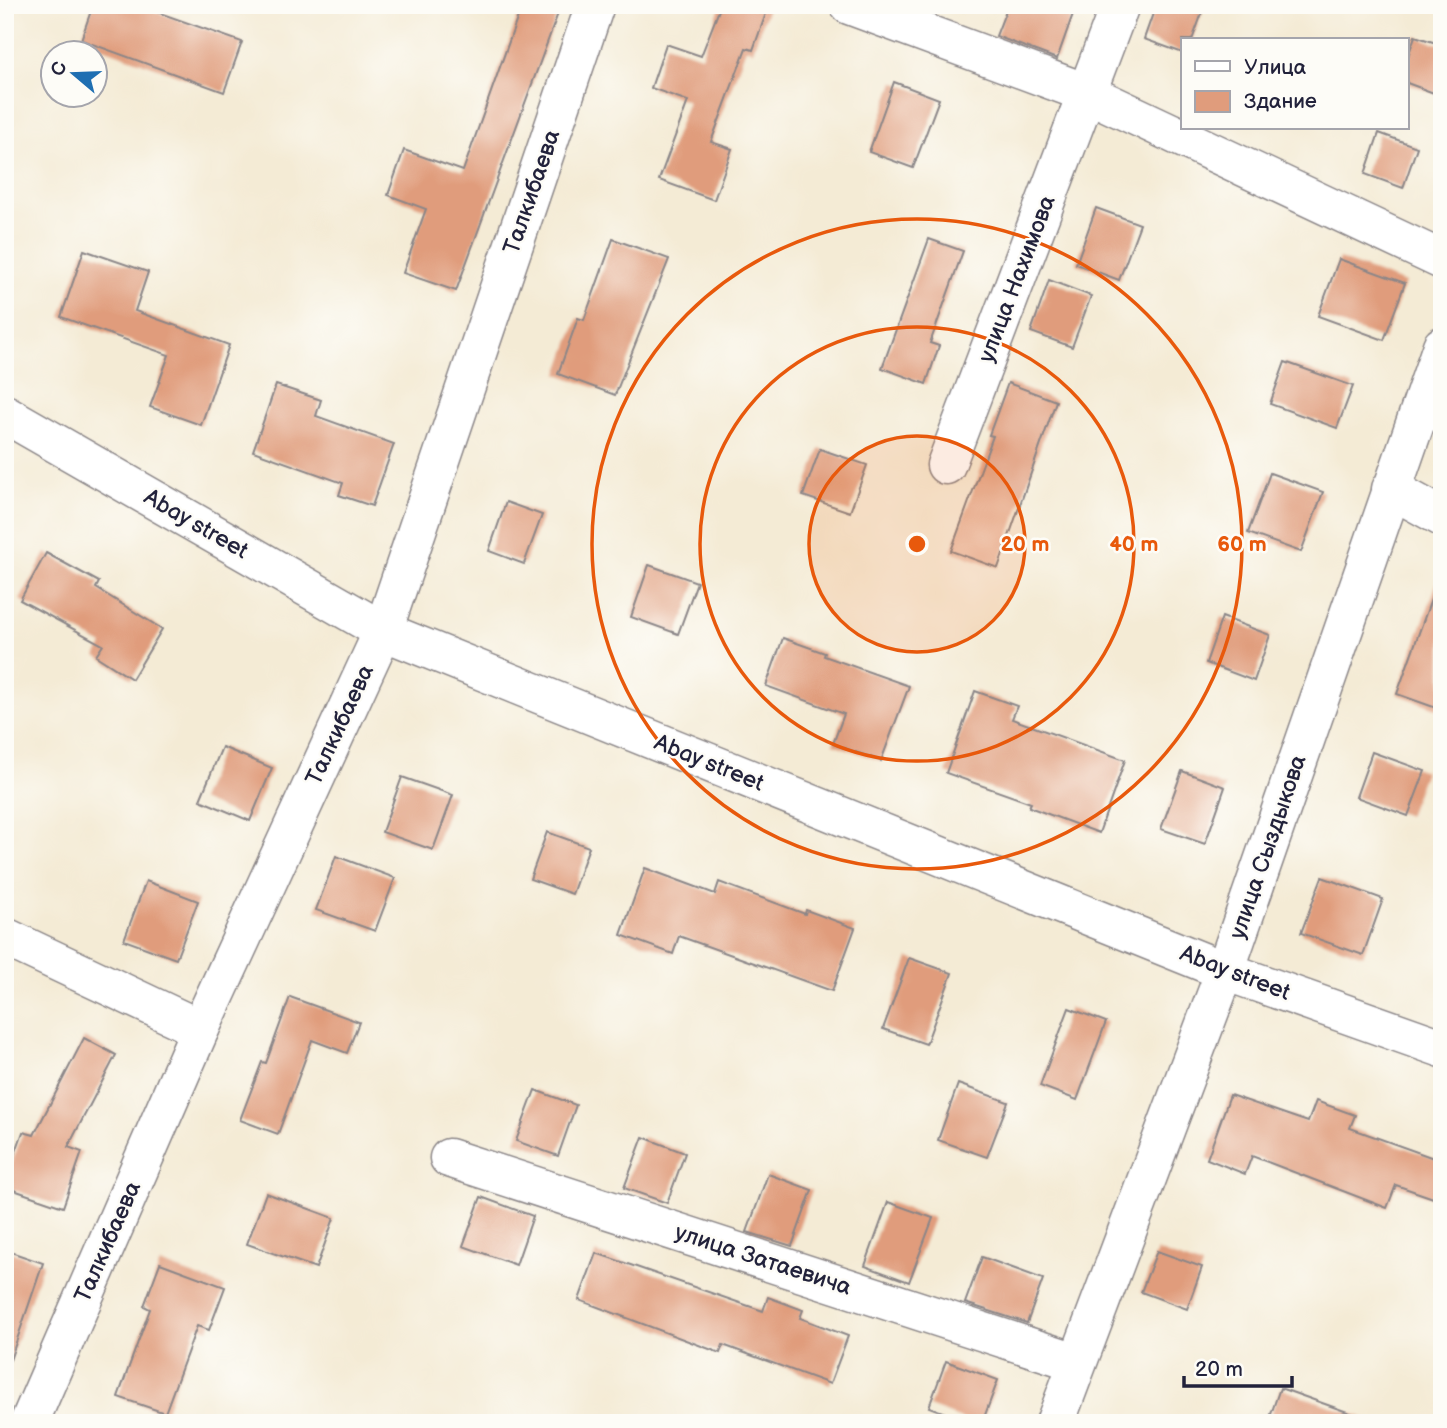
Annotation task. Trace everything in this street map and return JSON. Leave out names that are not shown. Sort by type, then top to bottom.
[{"type":"street","name":"Талкибаева","points":[[29,1423],[200,1029],[383,631],[595,5]]},
{"type":"street","points":[[849,5],[1089,94],[1442,260]]},
{"type":"street","name":"улица Нахимова","points":[[946,464],[1089,94],[1120,5]]},
{"type":"street","name":"улица Сыздыкова","points":[[1055,1423],[1225,971],[1442,346]]},
{"type":"street","name":"Abay street","points":[[5,414],[383,631],[1225,971],[1442,1048]]},
{"type":"street","points":[[1391,489],[1442,517]]},
{"type":"street","points":[[5,937],[200,1029]]},
{"type":"street","name":"улица Затаевича","points":[[449,1158],[1076,1362]]},
{"type":"building","points":[[93,5],[156,5],[154,11],[242,42],[224,92],[108,50],[108,38],[82,38]]},
{"type":"building","points":[[522,5],[561,5],[456,291],[403,273],[426,209],[388,195],[404,150],[463,171]]},
{"type":"building","points":[[721,5],[769,5],[753,50],[746,48],[711,142],[732,149],[714,200],[659,180],[688,101],[651,88],[666,44],[701,56]]},
{"type":"building","points":[[1008,5],[1057,5],[1074,11],[1057,59],[996,36]]},
{"type":"building","points":[[1156,5],[1205,5],[1193,38],[1181,38],[1181,52],[1144,39]]},
{"type":"building","points":[[1415,36],[1442,45],[1442,96],[1408,83],[1408,56]]},
{"type":"building","points":[[894,82],[939,99],[913,168],[869,152]]},
{"type":"building","points":[[1379,133],[1417,147],[1403,188],[1365,174]]},
{"type":"building","points":[[1096,208],[1140,224],[1119,280],[1076,264]]},
{"type":"building","points":[[613,239],[669,259],[615,395],[558,374],[578,318],[584,320]]},
{"type":"building","points":[[929,239],[963,251],[930,343],[939,346],[926,384],[882,368]]},
{"type":"building","points":[[84,250],[148,272],[135,311],[229,345],[201,425],[150,407],[169,355],[61,317]]},
{"type":"building","points":[[1339,259],[1405,283],[1384,340],[1318,316]]},
{"type":"building","points":[[1049,280],[1091,296],[1072,347],[1031,332]]},
{"type":"building","points":[[1285,362],[1353,386],[1337,428],[1270,404]]},
{"type":"building","points":[[1008,383],[1056,401],[998,568],[951,551],[993,436],[989,435]]},
{"type":"building","points":[[276,385],[321,400],[316,416],[394,444],[372,506],[339,495],[343,483],[253,451]]},
{"type":"building","points":[[820,449],[867,465],[850,512],[803,496]]},
{"type":"building","points":[[1270,473],[1323,492],[1301,552],[1248,533]]},
{"type":"building","points":[[506,502],[542,515],[524,564],[489,551]]},
{"type":"building","points":[[46,553],[99,582],[96,588],[162,629],[132,679],[96,656],[103,645],[20,600]]},
{"type":"building","points":[[649,565],[697,582],[678,634],[631,617]]},
{"type":"building","points":[[1438,580],[1442,581],[1442,710],[1397,694]]},
{"type":"building","points":[[1222,617],[1270,635],[1254,681],[1206,663]]},
{"type":"building","points":[[783,638],[825,653],[824,656],[909,686],[881,761],[833,744],[844,714],[766,686]]},
{"type":"building","points":[[975,691],[1017,706],[1012,719],[1125,760],[1099,833],[1029,807],[1031,803],[946,773]]},
{"type":"building","points":[[222,747],[272,768],[250,821],[200,800]]},
{"type":"building","points":[[1372,752],[1425,771],[1408,816],[1356,797]]},
{"type":"building","points":[[1182,771],[1225,787],[1205,844],[1161,829]]},
{"type":"building","points":[[402,777],[453,795],[433,850],[382,832]]},
{"type":"building","points":[[547,832],[589,847],[572,894],[530,879]]},
{"type":"building","points":[[336,856],[395,878],[375,931],[316,910]]},
{"type":"building","points":[[645,868],[715,894],[719,882],[805,914],[806,910],[855,928],[832,991],[679,936],[673,954],[621,935]]},
{"type":"building","points":[[1322,877],[1383,899],[1363,955],[1301,933]]},
{"type":"building","points":[[146,881],[198,901],[176,959],[124,940]]},
{"type":"building","points":[[909,958],[952,973],[926,1044],[883,1029]]},
{"type":"building","points":[[290,997],[359,1022],[347,1053],[312,1040],[278,1134],[240,1120],[262,1062],[266,1063]]},
{"type":"building","points":[[1069,1008],[1106,1022],[1077,1100],[1040,1086]]},
{"type":"building","points":[[84,1038],[116,1055],[68,1147],[82,1152],[63,1207],[5,1187],[5,1182],[23,1132],[34,1135]]},
{"type":"building","points":[[958,1084],[1008,1102],[987,1157],[938,1140]]},
{"type":"building","points":[[535,1090],[576,1105],[558,1156],[516,1141]]},
{"type":"building","points":[[1230,1095],[1308,1122],[1316,1101],[1355,1115],[1350,1128],[1442,1161],[1442,1201],[1396,1185],[1387,1208],[1252,1156],[1245,1174],[1207,1159]]},
{"type":"building","points":[[643,1137],[685,1153],[667,1203],[624,1188]]},
{"type":"building","points":[[768,1174],[812,1190],[792,1246],[747,1232]]},
{"type":"building","points":[[266,1193],[334,1218],[316,1268],[247,1244]]},
{"type":"building","points":[[481,1197],[533,1216],[516,1265],[463,1246]]},
{"type":"building","points":[[888,1202],[933,1218],[909,1282],[865,1266]]},
{"type":"building","points":[[5,1250],[43,1263],[10,1360],[5,1359]]},
{"type":"building","points":[[1157,1251],[1202,1267],[1187,1309],[1141,1292]]},
{"type":"building","points":[[596,1253],[763,1311],[768,1297],[803,1310],[800,1318],[848,1336],[830,1384],[723,1345],[720,1353],[579,1300]]},
{"type":"building","points":[[982,1257],[1043,1279],[1027,1323],[965,1303]]},
{"type":"building","points":[[160,1263],[225,1287],[209,1330],[197,1326],[165,1413],[118,1397],[150,1309],[144,1306]]},
{"type":"building","points":[[946,1361],[998,1380],[982,1423],[972,1423],[929,1407]]},
{"type":"building","points":[[1280,1388],[1367,1419],[1367,1423],[1268,1423]]}]
